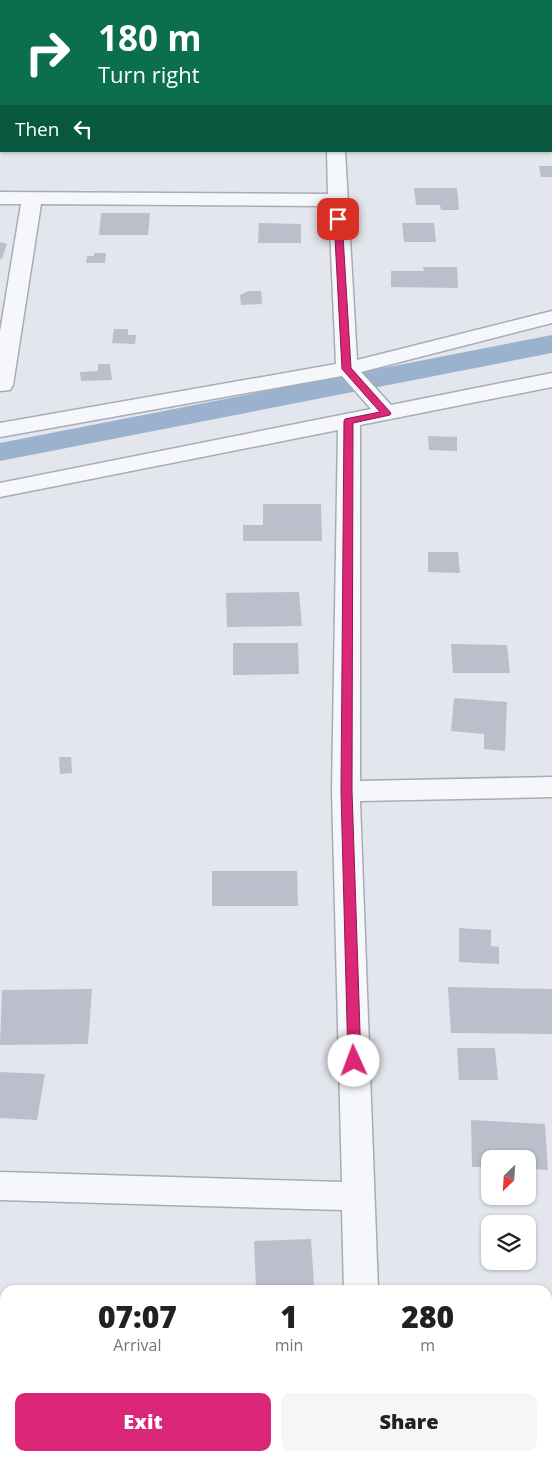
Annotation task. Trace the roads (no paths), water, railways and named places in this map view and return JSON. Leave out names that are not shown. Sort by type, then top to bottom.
[{"type":"street","points":[[336,152],[346,369],[386,413]]},
{"type":"street","points":[[0,198],[337,200]]},
{"type":"street","points":[[2,385],[32,199]]},
{"type":"street","points":[[0,430],[346,369],[552,317]]},
{"type":"street","points":[[0,490],[552,380]]},
{"type":"street","points":[[349,421],[346,791],[361,1285]]},
{"type":"street","points":[[346,791],[552,787]]},
{"type":"street","points":[[0,1186],[358,1196]]},
{"type":"waterway","points":[[0,452],[552,344]]}]
